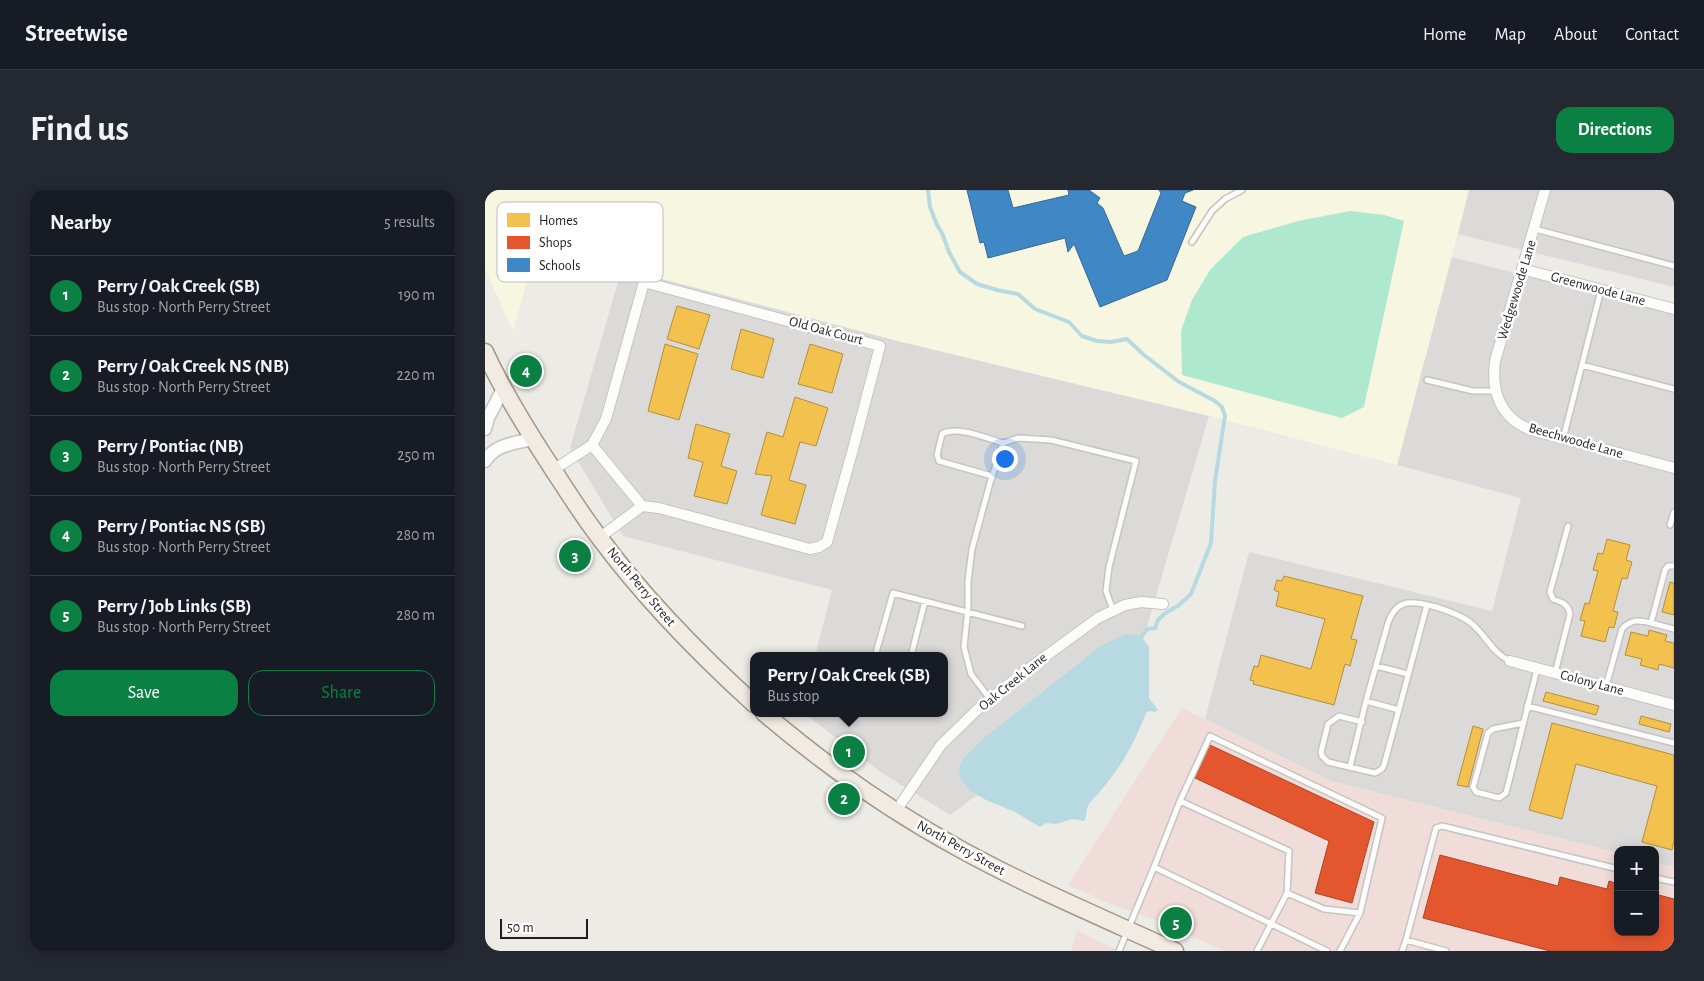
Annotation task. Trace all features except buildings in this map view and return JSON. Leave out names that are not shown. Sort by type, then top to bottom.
[{"type":"main road","name":"North Perry Street","points":[[485,352],[503,389],[533,439],[599,538],[675,627],[750,700]]},
{"type":"main road","name":"North Perry Street","points":[[769,717],[835,769],[896,811],[984,862],[1175,951]]},
{"type":"street","name":"Wedgewoode Lane","points":[[1495,390],[1495,361],[1545,190]]},
{"type":"street","name":"Greenwoode Lane","points":[[1522,269],[1674,310]]},
{"type":"street","name":"Old Oak Court","points":[[553,470],[592,445],[607,419],[644,282],[880,346],[827,542],[811,549],[659,508],[642,506]]},
{"type":"street","points":[[485,429],[488,418],[503,389]]},
{"type":"street","name":"Beechwoode Lane","points":[[1495,390],[1506,412],[1517,423],[1531,430],[1674,468]]},
{"type":"street","points":[[485,461],[493,450],[533,439]]},
{"type":"street","points":[[592,445],[642,506],[599,538]]},
{"type":"street","name":"Oak Creek Lane","points":[[896,811],[941,745],[1023,672],[1098,618],[1125,605],[1141,602],[1163,604]]},
{"type":"street","name":"Colony Lane","points":[[1510,661],[1674,705]]},
{"type":"lane","points":[[1192,242],[1212,211],[1225,199],[1242,190]]},
{"type":"lane","points":[[1535,229],[1674,266]]},
{"type":"lane","points":[[1563,439],[1601,290]]},
{"type":"lane","points":[[1582,365],[1674,389]]},
{"type":"lane","points":[[1427,380],[1473,391],[1495,390]]},
{"type":"lane","points":[[992,476],[939,461],[937,455],[943,434],[947,431],[961,431],[1003,443],[1018,438],[1051,440],[1136,461],[1109,567],[1106,591],[1113,611]]},
{"type":"lane","points":[[990,700],[971,674],[964,647],[972,549],[1003,443]]},
{"type":"lane","points":[[1670,525],[1674,512]]},
{"type":"lane","points":[[1555,674],[1570,614],[1566,605],[1553,599],[1550,592],[1568,526]]},
{"type":"lane","points":[[1651,623],[1665,570],[1668,566],[1674,566]]},
{"type":"lane","points":[[876,652],[893,593],[1022,626]]},
{"type":"lane","points":[[912,652],[925,601]]},
{"type":"lane","points":[[1350,768],[1366,701],[1392,613],[1399,606],[1415,602],[1452,612],[1467,620],[1481,633],[1497,654],[1510,661]]},
{"type":"lane","points":[[1362,722],[1339,716],[1328,724],[1321,752],[1325,760],[1375,773],[1382,769],[1427,605]]},
{"type":"lane","points":[[1606,687],[1623,629],[1629,622],[1635,620],[1674,629]]},
{"type":"lane","points":[[1376,666],[1408,674]]},
{"type":"lane","points":[[1523,723],[1493,729],[1488,733],[1473,787],[1476,792],[1496,798],[1504,795],[1523,723],[1527,706],[1537,669]]},
{"type":"lane","points":[[1366,701],[1399,710]]},
{"type":"lane","points":[[1527,706],[1674,743]]},
{"type":"lane","points":[[1119,951],[1180,802],[1210,736],[1383,818],[1360,913],[1340,951]]},
{"type":"lane","points":[[1180,802],[1289,851],[1287,893],[1257,951]]},
{"type":"lane","points":[[1402,951],[1436,828],[1442,826],[1614,868]]},
{"type":"lane","points":[[1155,867],[1327,951]]},
{"type":"lane","points":[[1659,879],[1674,882]]},
{"type":"lane","points":[[1287,893],[1325,908],[1360,913]]},
{"type":"lane","points":[[1406,940],[1431,949],[1446,951]]},
{"type":"shaded area","points":[[485,190],[1469,190],[1397,465],[1218,418],[898,341],[663,279],[663,202],[497,202],[497,282],[527,282],[513,331],[485,269]]},
{"type":"shaded area","points":[[1469,190],[1674,190],[1674,287],[1458,234]]},
{"type":"shaded area","points":[[1452,257],[1674,313],[1674,867],[1659,864],[1659,846],[1614,846],[1614,852],[1331,781],[1205,719],[1249,552],[1492,611],[1521,498],[1397,465]]},
{"type":"shaded area","points":[[663,279],[898,341],[1209,416],[1131,681],[950,815],[882,773],[809,717],[948,717],[948,652],[816,652],[832,590],[623,536],[570,448],[618,282],[663,282]]},
{"type":"shaded area","points":[[1182,708],[1331,781],[1614,852],[1614,936],[1659,936],[1659,864],[1674,867],[1674,951],[1224,951],[1162,922],[1110,904],[1068,885]]},
{"type":"shaded area","points":[[1077,930],[1098,942],[1120,951],[1071,951]]},
{"type":"green space","points":[[1350,211],[1384,215],[1404,221],[1364,407],[1342,418],[1182,375],[1181,331],[1192,300],[1210,270],[1243,237],[1298,221]]},
{"type":"water","points":[[1132,634],[1142,638],[1149,647],[1149,698],[1158,710],[1146,713],[1135,739],[1122,762],[1089,804],[1084,821],[1072,819],[1056,824],[1046,823],[1040,827],[1015,812],[970,791],[961,780],[960,766],[963,759],[984,738],[1102,645],[1124,635]]},
{"type":"waterway","points":[[928,190],[930,207],[937,225],[960,272],[977,284],[1018,294],[1035,309],[1069,322],[1082,336],[1097,341],[1111,342],[1127,339],[1179,382],[1215,401],[1222,407],[1225,416],[1215,481],[1211,543],[1191,594],[1179,605],[1164,614],[1158,620],[1155,628],[1147,629],[1141,637]]},
{"type":"place","name":"Perry / Pontiac NS (SB)","points":[[526,371]]},
{"type":"place","name":"Perry / Pontiac (NB)","points":[[575,556]]},
{"type":"place","name":"Perry / Oak Creek (SB)","points":[[849,752]]},
{"type":"place","name":"Perry / Oak Creek NS (NB)","points":[[844,799]]},
{"type":"place","name":"Perry / Job Links (SB)","points":[[1176,923]]}]
